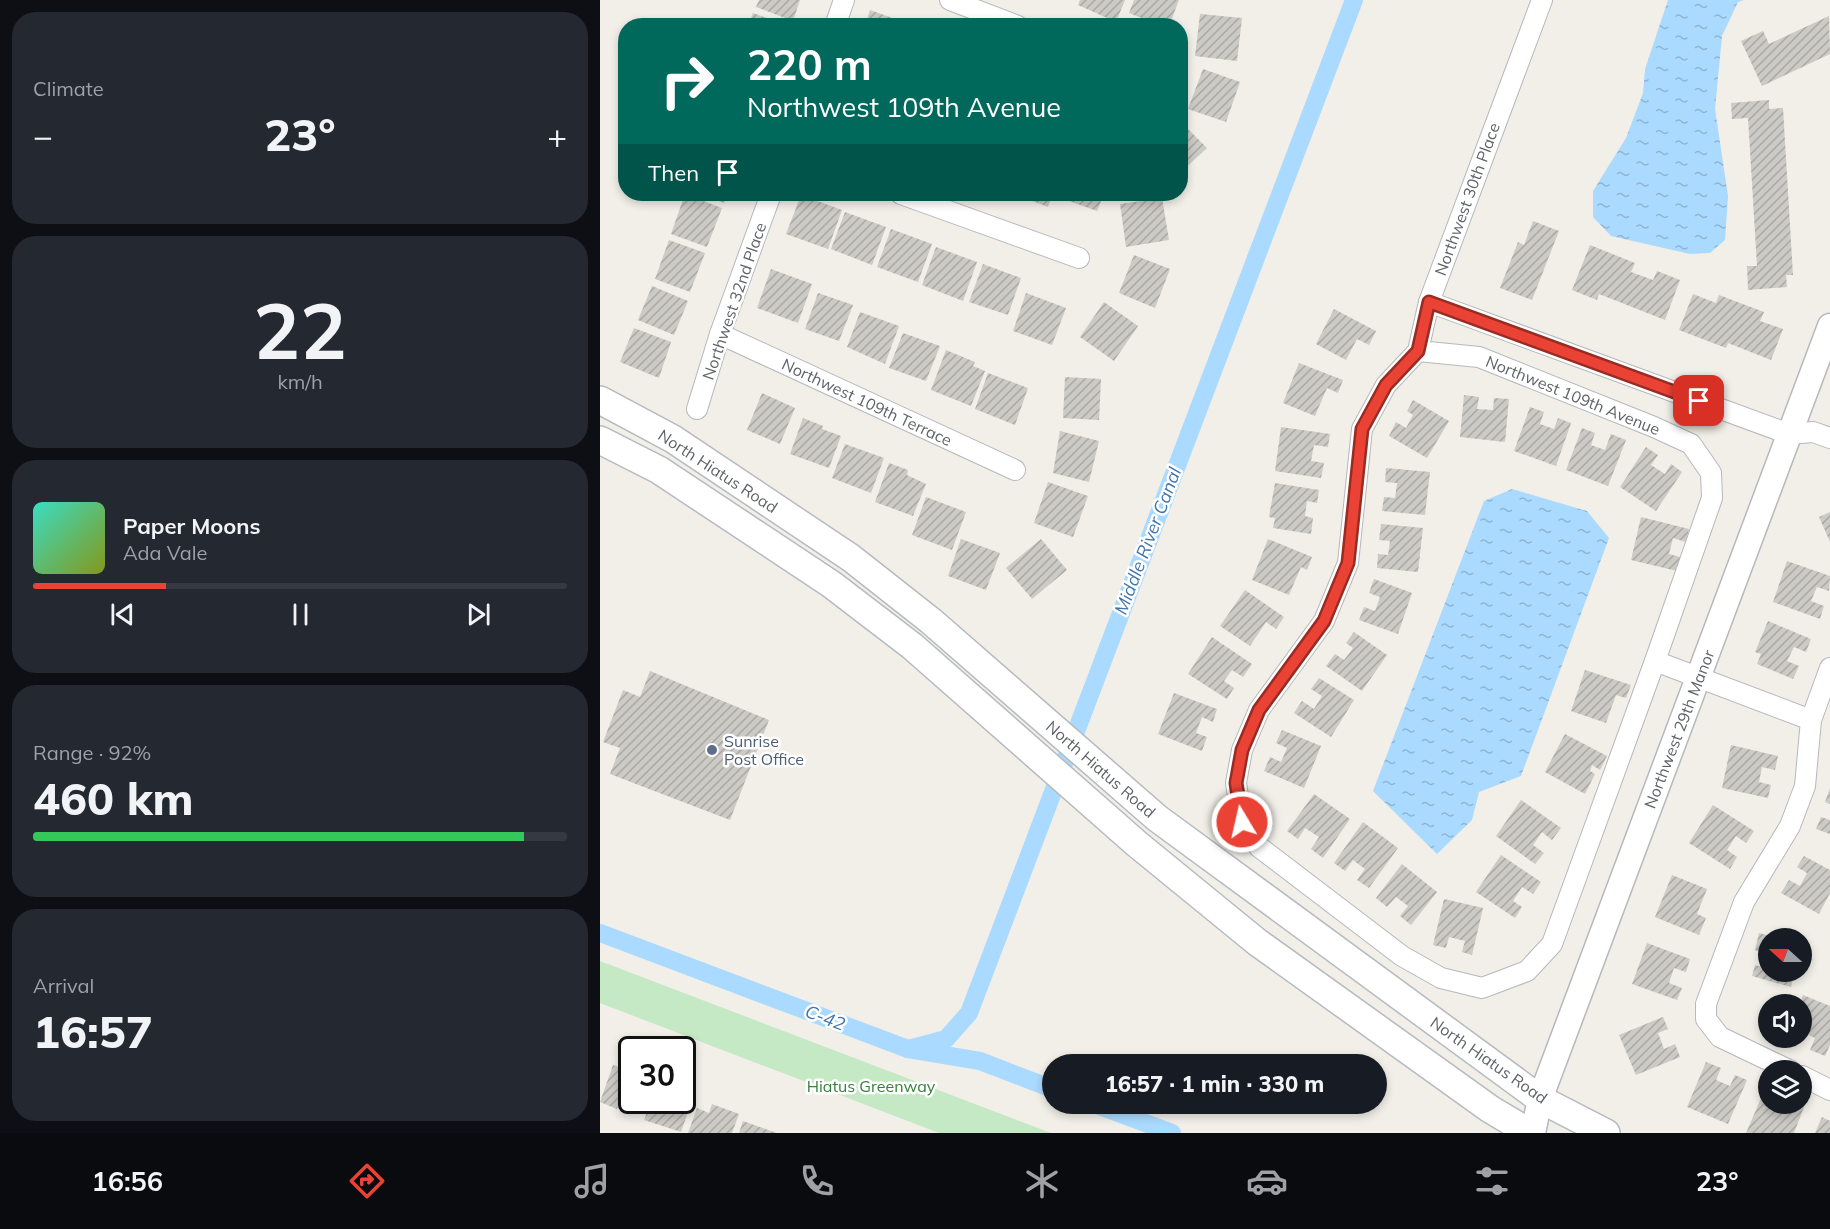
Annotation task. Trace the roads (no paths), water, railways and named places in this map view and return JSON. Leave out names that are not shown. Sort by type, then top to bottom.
[{"type":"main road","name":"North Hiatus Road","points":[[600,400],[673,439],[850,558],[931,621],[1157,818],[1540,1099],[1606,1133]]},
{"type":"main road","name":"North Hiatus Road","points":[[600,440],[658,470],[831,584],[912,646],[1137,844],[1257,942],[1490,1109],[1532,1133]]},
{"type":"street","points":[[838,18],[844,0]]},
{"type":"street","points":[[950,0],[997,18]]},
{"type":"street","name":"Northwest 30th Place","points":[[1418,351],[1429,302],[1542,0]]},
{"type":"street","name":"Northwest 32nd Place","points":[[698,409],[720,334],[768,201]]},
{"type":"street","points":[[920,201],[1079,258]]},
{"type":"street","points":[[1429,302],[1789,434],[1813,432],[1830,438]]},
{"type":"street","name":"Northwest 29th Manor","points":[[1532,1133],[1540,1099],[1830,326]]},
{"type":"street","name":"Northwest 109th Terrace","points":[[720,334],[1015,470]]},
{"type":"street","points":[[1418,351],[1386,385],[1362,429],[1348,563],[1324,621],[1259,710],[1242,750],[1236,783],[1242,822],[1259,847],[1402,956],[1441,978],[1482,988],[1527,971],[1552,944],[1655,661],[1811,720]]},
{"type":"street","name":"Northwest 109th Avenue","points":[[1418,351],[1479,357],[1654,427],[1690,444],[1711,473],[1712,498],[1655,661]]},
{"type":"street","points":[[1768,1060],[1720,1037],[1706,1019],[1706,1004],[1744,903],[1790,826],[1805,786],[1811,720],[1830,668]]},
{"type":"street","points":[[1812,1081],[1830,1090]]},
{"type":"water","points":[[1668,0],[1744,0],[1738,2],[1722,36],[1715,109],[1728,196],[1725,240],[1710,253],[1690,254],[1611,236],[1593,217],[1593,191],[1626,138],[1643,93],[1645,69]]},
{"type":"water","points":[[1512,489],[1587,511],[1609,538],[1521,776],[1479,792],[1472,820],[1437,854],[1373,791],[1484,501]]},
{"type":"waterway","name":"Middle River Canal","points":[[908,1049],[946,1039],[969,1013],[1354,0]]},
{"type":"waterway","name":"C-42","points":[[600,933],[908,1049],[980,1061],[1042,1085]]},
{"type":"waterway","name":"C-42","points":[[1121,1114],[1172,1133]]},
{"type":"place","name":"Sunrise Post Office","points":[[712,750]]},
{"type":"park label","name":"Hiatus Greenway","points":[[871,1086]]}]
